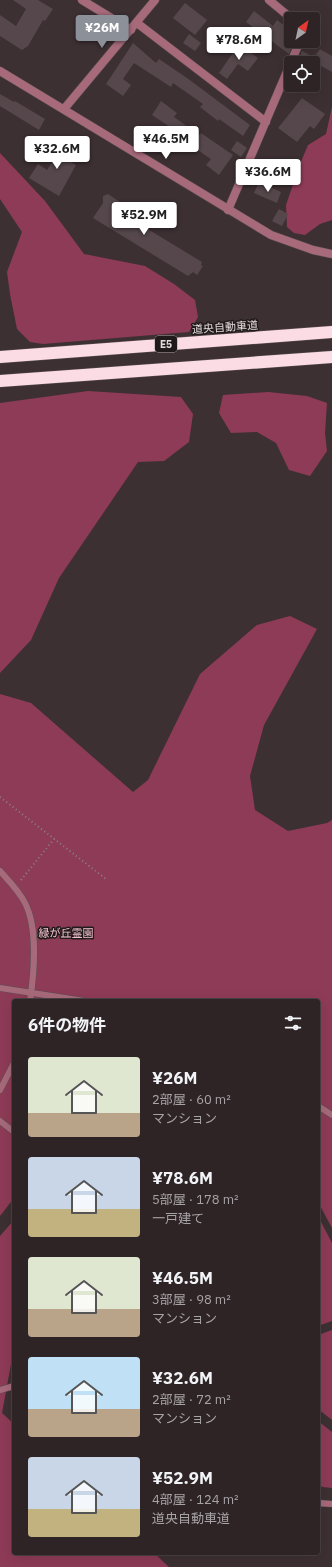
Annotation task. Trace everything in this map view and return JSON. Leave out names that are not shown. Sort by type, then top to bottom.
[{"type":"highway","name":"道央自動車道","points":[[0,357],[332,332]]},
{"type":"highway","name":"E5","points":[[0,381],[332,357]]},
{"type":"street","points":[[82,0],[134,27],[266,122]]},
{"type":"street","points":[[64,109],[155,0]]},
{"type":"street","points":[[269,0],[284,12]]},
{"type":"street","points":[[278,7],[283,0]]},
{"type":"street","points":[[228,210],[297,48]]},
{"type":"street","points":[[1,73],[64,109],[271,235],[300,246],[332,254]]},
{"type":"lane","points":[[0,871],[15,887],[26,904],[33,930],[30,999]]},
{"type":"lane","points":[[0,988],[71,999]]},
{"type":"lane","points":[[0,1090],[12,1067]]},
{"type":"lane","points":[[320,1107],[332,1115]]},
{"type":"lane","points":[[0,1121],[12,1130]]},
{"type":"lane","points":[[0,1390],[12,1387]]},
{"type":"lane","points":[[320,1502],[332,1504]]},
{"type":"path","points":[[0,797],[106,879]]},
{"type":"path","points":[[15,887],[54,839]]},
{"type":"green space","points":[[332,107],[332,220],[320,224],[305,235],[294,233],[287,227],[286,205],[308,145],[326,134]]},
{"type":"green space","points":[[0,153],[45,201],[84,254],[145,266],[174,284],[195,300],[198,317],[189,332],[43,344],[30,342],[17,329],[10,294],[7,272],[22,232],[0,199]]},
{"type":"green space","points":[[88,391],[181,397],[193,414],[189,442],[164,461],[138,462],[59,578],[31,640],[0,673],[0,403]]},
{"type":"green space","points":[[268,392],[307,396],[327,403],[325,433],[327,451],[310,476],[289,470],[276,443],[257,432],[231,433],[219,413],[223,395]]},
{"type":"green space","name":"緑が丘霊園","points":[[290,616],[317,629],[264,725],[250,776],[255,810],[288,831],[327,823],[332,820],[332,1228],[320,1206],[320,999],[12,999],[12,1201],[0,1216],[0,694],[31,703],[133,792],[148,780],[200,674],[257,625]]},
{"type":"green space","points":[[320,1220],[332,1243],[332,1321],[320,1325]]},
{"type":"green space","points":[[12,1222],[12,1363],[2,1413],[12,1422],[12,1555],[156,1555],[169,1567],[0,1567],[0,1236]]},
{"type":"green space","points":[[332,1330],[332,1420],[320,1411],[320,1334]]},
{"type":"green space","points":[[320,1423],[332,1432],[332,1488],[320,1486]]},
{"type":"building","points":[[13,0],[38,0],[53,9],[45,21],[43,20],[28,46],[22,50],[0,36],[0,15],[16,26],[26,9]]},
{"type":"building","points":[[185,3],[207,20],[195,35],[173,18]]},
{"type":"building","points":[[254,11],[273,26],[277,20],[284,25],[284,48],[292,48],[289,54],[246,22]]},
{"type":"building","points":[[189,34],[201,43],[195,51],[183,43]]},
{"type":"building","points":[[133,43],[156,63],[159,59],[250,125],[243,136],[219,119],[218,121],[200,107],[203,104],[173,83],[171,87],[134,63],[123,79],[131,85],[123,96],[106,84]]},
{"type":"building","points":[[239,44],[258,58],[248,71],[238,64],[227,79],[219,73]]},
{"type":"building","points":[[320,49],[332,56],[332,72],[320,65],[320,56],[315,56]]},
{"type":"building","points":[[302,51],[312,56],[300,56]]},
{"type":"building","points":[[0,94],[45,119],[39,130],[0,106]]},
{"type":"building","points":[[302,98],[325,114],[314,129],[310,126],[297,142],[278,128]]},
{"type":"building","points":[[161,101],[177,113],[174,117],[199,135],[201,133],[233,155],[219,175],[206,165],[211,159],[187,143],[184,146],[166,132],[170,127],[152,115]]},
{"type":"building","points":[[66,140],[78,147],[69,161],[76,165],[59,196],[29,178],[38,164],[47,170]]},
{"type":"building","points":[[237,141],[247,148],[241,157],[231,150]]},
{"type":"building","points":[[259,182],[281,192],[277,203],[254,193]]},
{"type":"building","points":[[108,194],[141,216],[140,218],[149,224],[146,228],[202,262],[201,265],[203,266],[197,275],[193,272],[188,276],[93,218],[103,203],[103,196]]},
{"type":"building","points":[[279,209],[288,214],[282,226],[272,221]]}]
